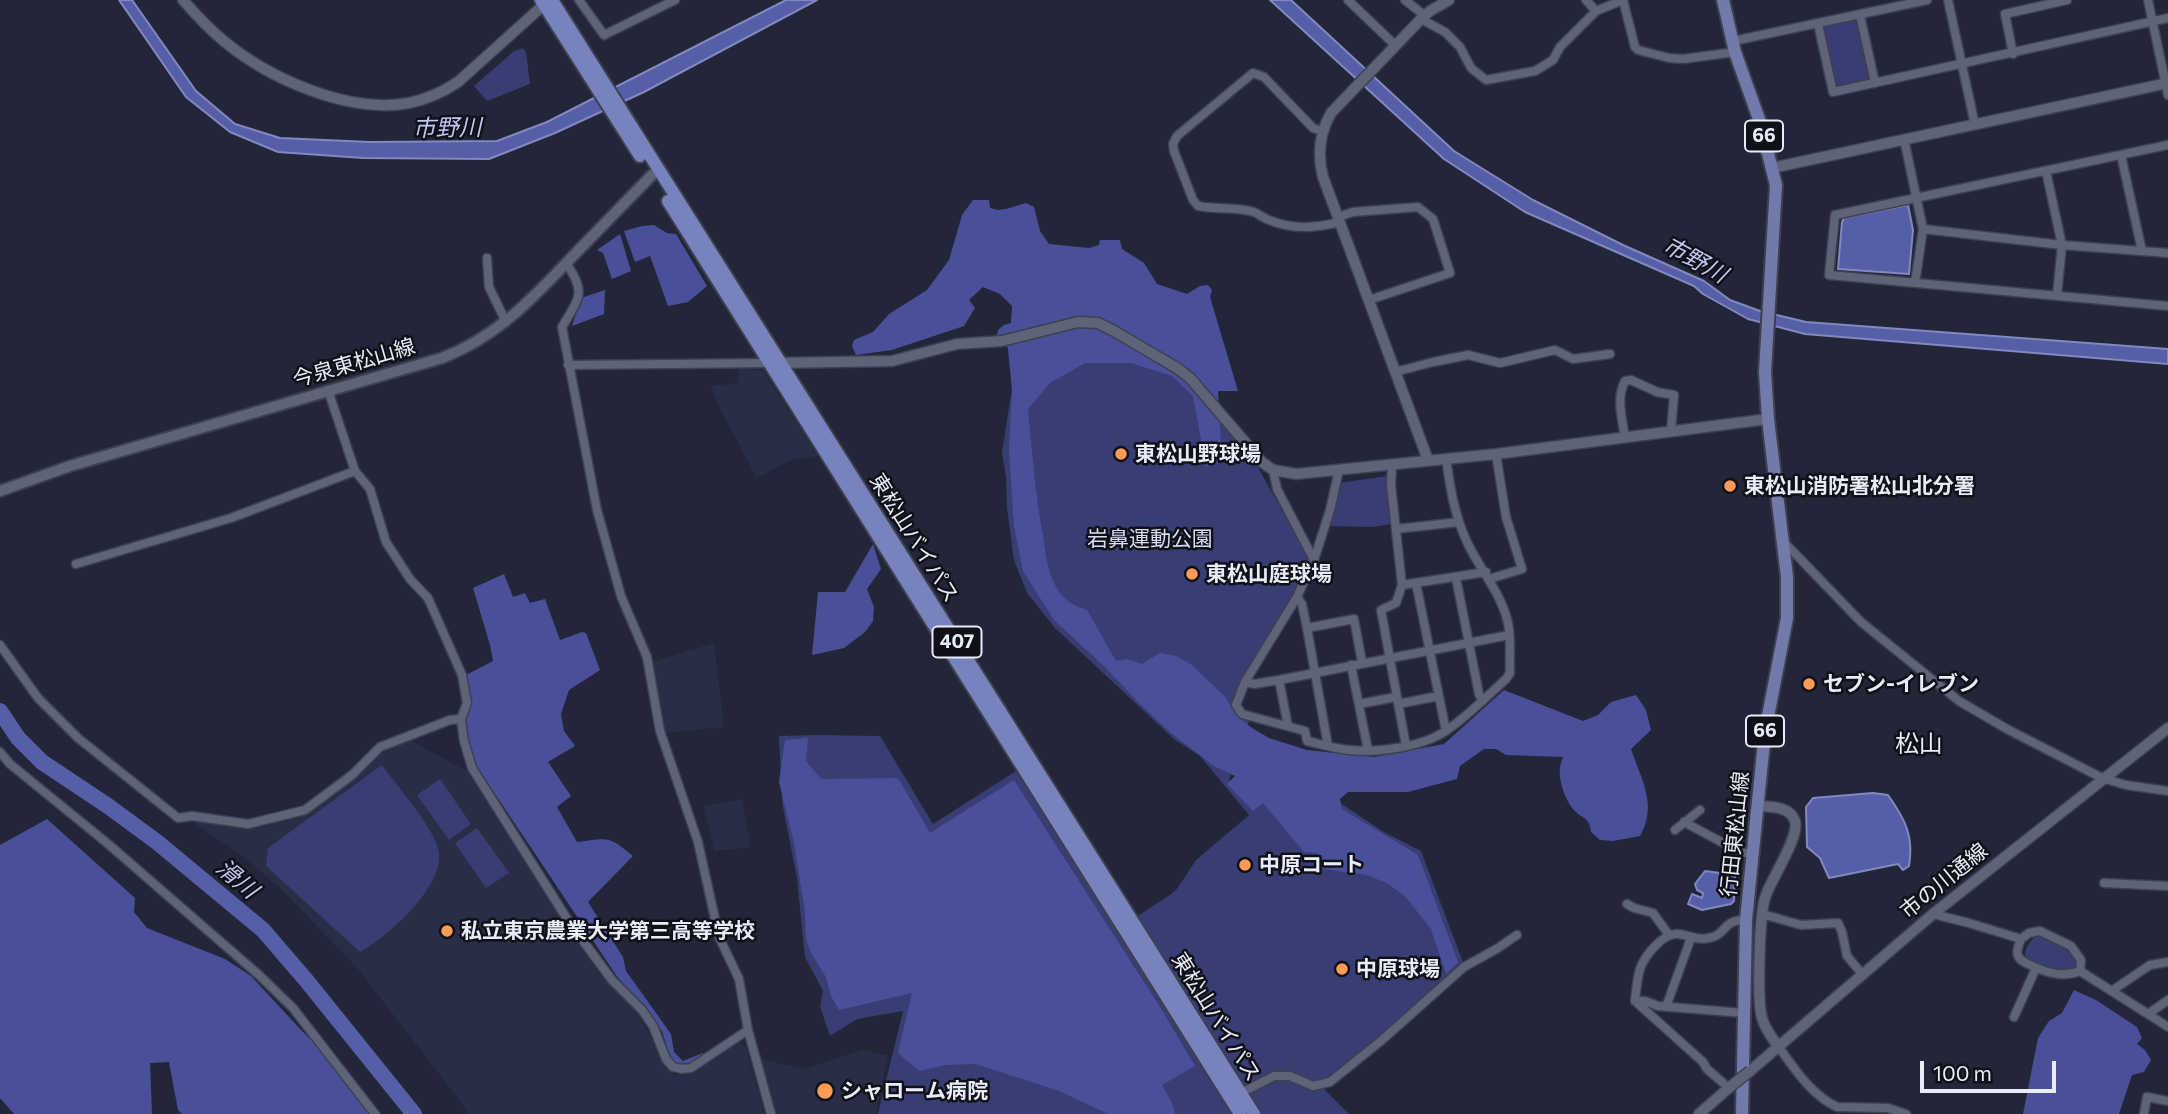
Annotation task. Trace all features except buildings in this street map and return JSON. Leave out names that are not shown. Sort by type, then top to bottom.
[{"type":"highway","name":"東松山バイパス","points":[[546,1],[1254,1114]]},
{"type":"highway","name":"東松山バイパス","points":[[775,363],[920,604],[976,689],[1240,1114]]},
{"type":"main road","name":"66","points":[[1723,0],[1734,47],[1760,122],[1772,168]]},
{"type":"main road","name":"行田東松山線","points":[[1742,1114],[1746,920],[1765,732],[1787,618],[1787,577],[1768,419],[1765,350],[1776,185],[1772,168]]},
{"type":"main road","name":"今泉東松山線","points":[[0,491],[70,466],[442,358],[482,339],[506,322],[655,172]]},
{"type":"street","points":[[183,0],[225,42],[248,59],[291,83],[346,99],[389,104],[407,103],[443,92],[458,82],[546,1]]},
{"type":"street","points":[[579,0],[604,35],[675,0]]},
{"type":"street","points":[[1348,0],[1395,45]]},
{"type":"street","points":[[1405,0],[1422,17],[1445,32],[1460,47],[1471,68],[1486,80],[1535,71],[1553,60],[1560,47],[1596,11],[1623,0],[1638,50],[1683,59],[1818,23],[1927,0]]},
{"type":"street","points":[[1428,460],[1318,156],[1322,131],[1331,113],[1422,17],[1449,0]]},
{"type":"street","points":[[1587,0],[1596,11]]},
{"type":"street","points":[[1948,0],[1975,125]]},
{"type":"street","points":[[2013,54],[2005,14],[2067,0]]},
{"type":"street","points":[[2148,0],[2168,96]]},
{"type":"street","points":[[1860,15],[1875,83]]},
{"type":"street","points":[[1818,23],[1833,92],[2168,18]]},
{"type":"street","points":[[1322,131],[1313,128],[1264,77],[1253,73],[1177,136],[1173,144],[1193,200],[1198,206],[1254,212],[1268,220],[1301,228],[1314,228],[1353,212],[1418,207],[1433,219],[1450,273],[1369,300]]},
{"type":"street","points":[[1772,168],[2167,83]]},
{"type":"street","points":[[1904,139],[1923,229],[1915,283]]},
{"type":"street","points":[[2168,145],[1835,215],[1829,275],[2168,306]]},
{"type":"street","points":[[2121,155],[2142,251]]},
{"type":"street","points":[[2046,171],[2062,245],[2057,295]]},
{"type":"street","points":[[1923,229],[2062,245],[2168,253]]},
{"type":"street","points":[[487,258],[489,287],[506,322]]},
{"type":"street","points":[[566,263],[576,277],[580,289],[562,327],[597,510],[621,596],[647,657],[660,731],[698,842],[719,937],[740,979],[748,1030],[771,1114]]},
{"type":"street","points":[[568,365],[892,361],[957,344],[1002,341],[1078,322],[1098,323],[1177,368],[1190,378],[1262,463],[1273,470],[1296,474],[1496,454],[1768,419]]},
{"type":"street","points":[[1395,372],[1468,355],[1500,363],[1555,350],[1573,359],[1610,354]]},
{"type":"street","points":[[1625,437],[1620,401],[1623,385],[1631,380],[1657,392],[1674,395],[1671,431]]},
{"type":"street","points":[[328,390],[355,471],[370,489],[386,542],[410,579],[428,598],[462,675],[467,704],[461,719],[472,768],[569,922],[612,980],[642,1010],[653,1026],[669,1063],[678,1068],[691,1068],[748,1030]]},
{"type":"street","points":[[1402,585],[1487,576],[1522,569],[1506,517],[1496,454]]},
{"type":"street","points":[[1339,470],[1314,560],[1297,597],[1245,682],[1236,705],[1242,713],[1305,731],[1307,741],[1349,750],[1406,746],[1431,739],[1446,731],[1510,673],[1508,621],[1459,522],[1451,499],[1446,458]]},
{"type":"street","points":[[1392,465],[1391,485],[1402,585],[1396,603],[1381,610],[1406,746]]},
{"type":"street","points":[[1273,470],[1277,489],[1314,560]]},
{"type":"street","points":[[76,564],[231,518],[355,471]]},
{"type":"street","points":[[1396,529],[1459,522]]},
{"type":"street","points":[[1783,541],[1861,622],[1945,691],[2007,729],[2102,778],[2126,785],[2168,791]]},
{"type":"street","points":[[1456,578],[1482,700]]},
{"type":"street","points":[[1416,583],[1446,731]]},
{"type":"street","points":[[1297,597],[1302,604],[1307,628],[1328,746]]},
{"type":"street","points":[[1307,628],[1354,619],[1363,662]]},
{"type":"street","points":[[1245,682],[1254,684],[1279,680],[1390,656],[1509,635]]},
{"type":"street","points":[[0,645],[38,698],[78,738],[178,818],[192,816],[248,824],[304,810],[352,775],[380,747],[450,720],[461,719]]},
{"type":"street","points":[[1351,664],[1368,750]]},
{"type":"street","points":[[1279,680],[1288,726]]},
{"type":"street","points":[[1359,704],[1439,696]]},
{"type":"street","name":"市の川通線","points":[[1730,1087],[1933,914],[2168,727]]},
{"type":"street","points":[[0,752],[10,764],[259,975],[293,1008],[375,1114]]},
{"type":"street","points":[[1758,806],[1789,812],[1797,831],[1765,898],[1762,914],[1761,1012],[1766,1028],[1820,1097],[1836,1110],[1888,1108],[1906,1114]]},
{"type":"street","points":[[1675,830],[1700,810]]},
{"type":"street","points":[[1684,822],[1730,847],[1753,855]]},
{"type":"street","points":[[2104,883],[2168,886]]},
{"type":"street","points":[[1627,904],[1653,913],[1669,935]]},
{"type":"street","points":[[1762,914],[1801,925],[1838,923],[1847,956],[1863,975]]},
{"type":"street","points":[[1933,914],[2021,939]]},
{"type":"street","points":[[1635,1001],[1644,961],[1669,935],[1677,933],[1702,939],[1714,937],[1730,922],[1746,920]]},
{"type":"street","points":[[2080,971],[2081,960],[2071,946],[2040,931],[2029,933],[2021,939],[2017,949],[2019,959],[2036,968],[2064,975],[2080,971],[2168,1027]]},
{"type":"street","points":[[1241,1093],[1274,1076],[1290,1076],[1313,1086],[1330,1082],[1464,967],[1517,935]]},
{"type":"street","points":[[1666,1007],[1692,938]]},
{"type":"street","points":[[2113,990],[2150,965],[2168,962]]},
{"type":"street","points":[[2014,1017],[2036,968]]},
{"type":"street","points":[[2148,1014],[2168,1000]]},
{"type":"street","points":[[1635,1001],[1666,1007],[1743,1013]]},
{"type":"street","points":[[1635,1001],[1730,1087],[1699,1114]]},
{"type":"street","points":[[2144,1114],[2147,1097],[2168,1101]]},
{"type":"shaded area","points":[[119,0],[132,0],[196,91],[235,124],[280,138],[370,142],[497,141],[547,122],[786,0],[817,0],[644,92],[555,133],[489,159],[363,158],[278,152],[230,132],[186,97]]},
{"type":"shaded area","points":[[1270,0],[1291,0],[1454,151],[1533,200],[1623,245],[1704,281],[1730,300],[1760,311],[1806,322],[2168,349],[2168,364],[1805,334],[1748,319],[1703,294],[1694,286],[1525,212],[1444,159]]},
{"type":"shaded area","points":[[973,200],[989,200],[990,208],[998,210],[1026,203],[1034,207],[1040,231],[1049,244],[1089,248],[1099,245],[1100,240],[1120,240],[1122,249],[1144,263],[1157,284],[1187,294],[1200,286],[1208,285],[1212,290],[1210,297],[1238,391],[1218,391],[1222,462],[1206,467],[1193,396],[1172,376],[1131,363],[1085,363],[1050,383],[1028,409],[1038,504],[1052,577],[1064,597],[1072,604],[1087,610],[1116,661],[1127,659],[1142,664],[1160,653],[1176,656],[1192,665],[1225,697],[1238,717],[1269,738],[1307,750],[1374,757],[1444,744],[1504,690],[1583,721],[1598,715],[1611,702],[1636,695],[1646,710],[1651,730],[1631,749],[1648,803],[1648,814],[1640,836],[1613,841],[1600,840],[1591,832],[1588,821],[1572,807],[1563,791],[1560,765],[1563,757],[1506,755],[1496,749],[1484,749],[1460,766],[1457,779],[1408,792],[1348,792],[1340,799],[1342,809],[1418,855],[1458,962],[1446,974],[1431,929],[1405,896],[1368,875],[1317,868],[1318,853],[1304,852],[1263,803],[1253,811],[1227,784],[1235,776],[1214,766],[1171,733],[1139,703],[1054,620],[1023,571],[1014,526],[1009,451],[1012,389],[1008,348],[997,335],[998,330],[1011,323],[1012,306],[1000,294],[983,287],[969,300],[975,308],[964,326],[892,350],[856,355],[852,346],[854,340],[873,332],[889,314],[927,290],[949,260],[962,215]]},
{"type":"shaded area","points":[[1908,205],[1913,230],[1909,274],[1838,269],[1844,218]]},
{"type":"shaded area","points":[[654,225],[667,233],[676,234],[707,286],[688,302],[668,306],[650,256],[635,262],[624,231]]},
{"type":"shaded area","points":[[620,234],[631,271],[612,279],[603,253],[597,250]]},
{"type":"shaded area","points":[[605,290],[604,314],[572,326],[581,298]]},
{"type":"shaded area","points":[[738,369],[763,371],[818,456],[791,460],[757,478],[719,407],[711,386],[738,383]]},
{"type":"shaded area","points":[[873,544],[881,569],[867,589],[874,607],[873,621],[865,632],[844,648],[812,655],[818,592],[845,592]]},
{"type":"shaded area","points":[[504,574],[513,597],[525,593],[530,603],[545,599],[560,640],[586,633],[600,670],[569,690],[561,714],[564,731],[575,746],[548,762],[571,796],[557,807],[577,842],[613,841],[633,856],[588,902],[623,957],[626,971],[671,1034],[674,1052],[683,1061],[703,1053],[705,1056],[693,1063],[677,1064],[670,1057],[662,1031],[616,975],[475,764],[464,725],[471,703],[466,675],[493,661],[473,588]]},
{"type":"shaded area","points":[[714,643],[724,727],[665,733],[652,662]]},
{"type":"shaded area","points":[[808,738],[806,761],[821,779],[898,778],[930,833],[1014,780],[1195,1066],[1162,1085],[1175,1114],[1108,1114],[1059,1091],[976,1064],[946,1065],[919,1071],[898,1053],[912,993],[839,1010],[831,996],[826,977],[806,939],[805,912],[794,843],[779,782],[785,740]]},
{"type":"shaded area","name":"私立東京農業大学第三高等学校","points":[[410,740],[468,772],[600,973],[636,1011],[674,1075],[692,1074],[740,1042],[746,1047],[764,1114],[470,1114],[358,969],[284,892],[246,858],[195,824],[196,819],[249,827],[305,813],[380,750]]},
{"type":"shaded area","points":[[1873,793],[1888,795],[1907,828],[1909,866],[1903,870],[1898,864],[1829,878],[1820,858],[1807,847],[1806,807],[1813,798]]},
{"type":"shaded area","points":[[742,799],[751,847],[714,851],[704,806]]},
{"type":"shaded area","points":[[47,819],[135,898],[134,912],[147,928],[225,959],[251,976],[302,1031],[360,1087],[381,1114],[182,1114],[178,1110],[169,1062],[150,1063],[152,1114],[14,1114],[0,1098],[0,845]]},
{"type":"shaded area","points":[[1705,871],[1735,875],[1734,901],[1731,904],[1702,910],[1688,904],[1692,894],[1702,898],[1703,893],[1697,890],[1695,884]]},
{"type":"shaded area","points":[[2074,990],[2096,1000],[2137,1027],[2142,1038],[2137,1044],[2151,1060],[2144,1072],[2132,1075],[2119,1114],[2023,1114],[2038,1038],[2049,1021],[2062,1013]]},
{"type":"shaded area","name":"シャローム病院","points":[[863,1050],[888,1055],[876,1114],[775,1114],[760,1059],[804,1069]]},
{"type":"green space","points":[[1859,19],[1871,79],[1835,84],[1823,29],[1825,26]]},
{"type":"green space","points":[[523,48],[526,52],[530,84],[487,101],[474,86],[514,51]]},
{"type":"green space","name":"岩鼻運動公園","points":[[1082,330],[1177,374],[1202,399],[1256,464],[1311,562],[1233,704],[1250,718],[1229,780],[1244,787],[1336,800],[1382,831],[1421,851],[1464,965],[1324,1083],[1325,1090],[1349,1114],[878,1114],[903,1011],[857,1019],[830,1036],[820,1006],[823,991],[805,957],[797,878],[782,802],[779,736],[880,736],[933,824],[1016,771],[1116,930],[1177,889],[1196,860],[1249,815],[1200,756],[1174,739],[1055,628],[1027,593],[1014,560],[1002,452],[1012,389],[1008,348]]},
{"type":"green space","points":[[1388,476],[1391,524],[1372,527],[1330,526],[1339,483]]},
{"type":"green space","points":[[382,765],[427,825],[437,845],[439,859],[435,875],[414,906],[386,934],[360,952],[266,866],[268,848]]},
{"type":"green space","points":[[440,779],[471,824],[449,840],[417,795]]},
{"type":"green space","points":[[477,828],[509,873],[486,888],[455,843]]},
{"type":"green space","points":[[2038,935],[2052,938],[2069,949],[2077,968],[2057,971],[2042,968],[2030,961],[2025,956],[2026,950],[2030,941]]},
{"type":"waterway","name":"滑川","points":[[0,711],[18,738],[42,762],[157,842],[263,930],[414,1114]]},
{"type":"place","name":"東松山野球場","points":[[1121,454]]},
{"type":"place","name":"東松山消防署松山北分署","points":[[1730,486]]},
{"type":"place","name":"東松山庭球場","points":[[1192,574]]},
{"type":"place","name":"セブン-イレブン","points":[[1809,684]]},
{"type":"place","name":"中原コート","points":[[1245,865]]},
{"type":"place","name":"私立東京農業大学第三高等学校","points":[[447,931]]},
{"type":"place","name":"中原球場","points":[[1342,969]]},
{"type":"place","name":"シャローム病院","points":[[825,1091]]},
{"type":"district","name":"松山","points":[[1919,744]]},
{"type":"water label","name":"市野川","points":[[447,128]]},
{"type":"water label","name":"市野川","points":[[1695,260]]}]
